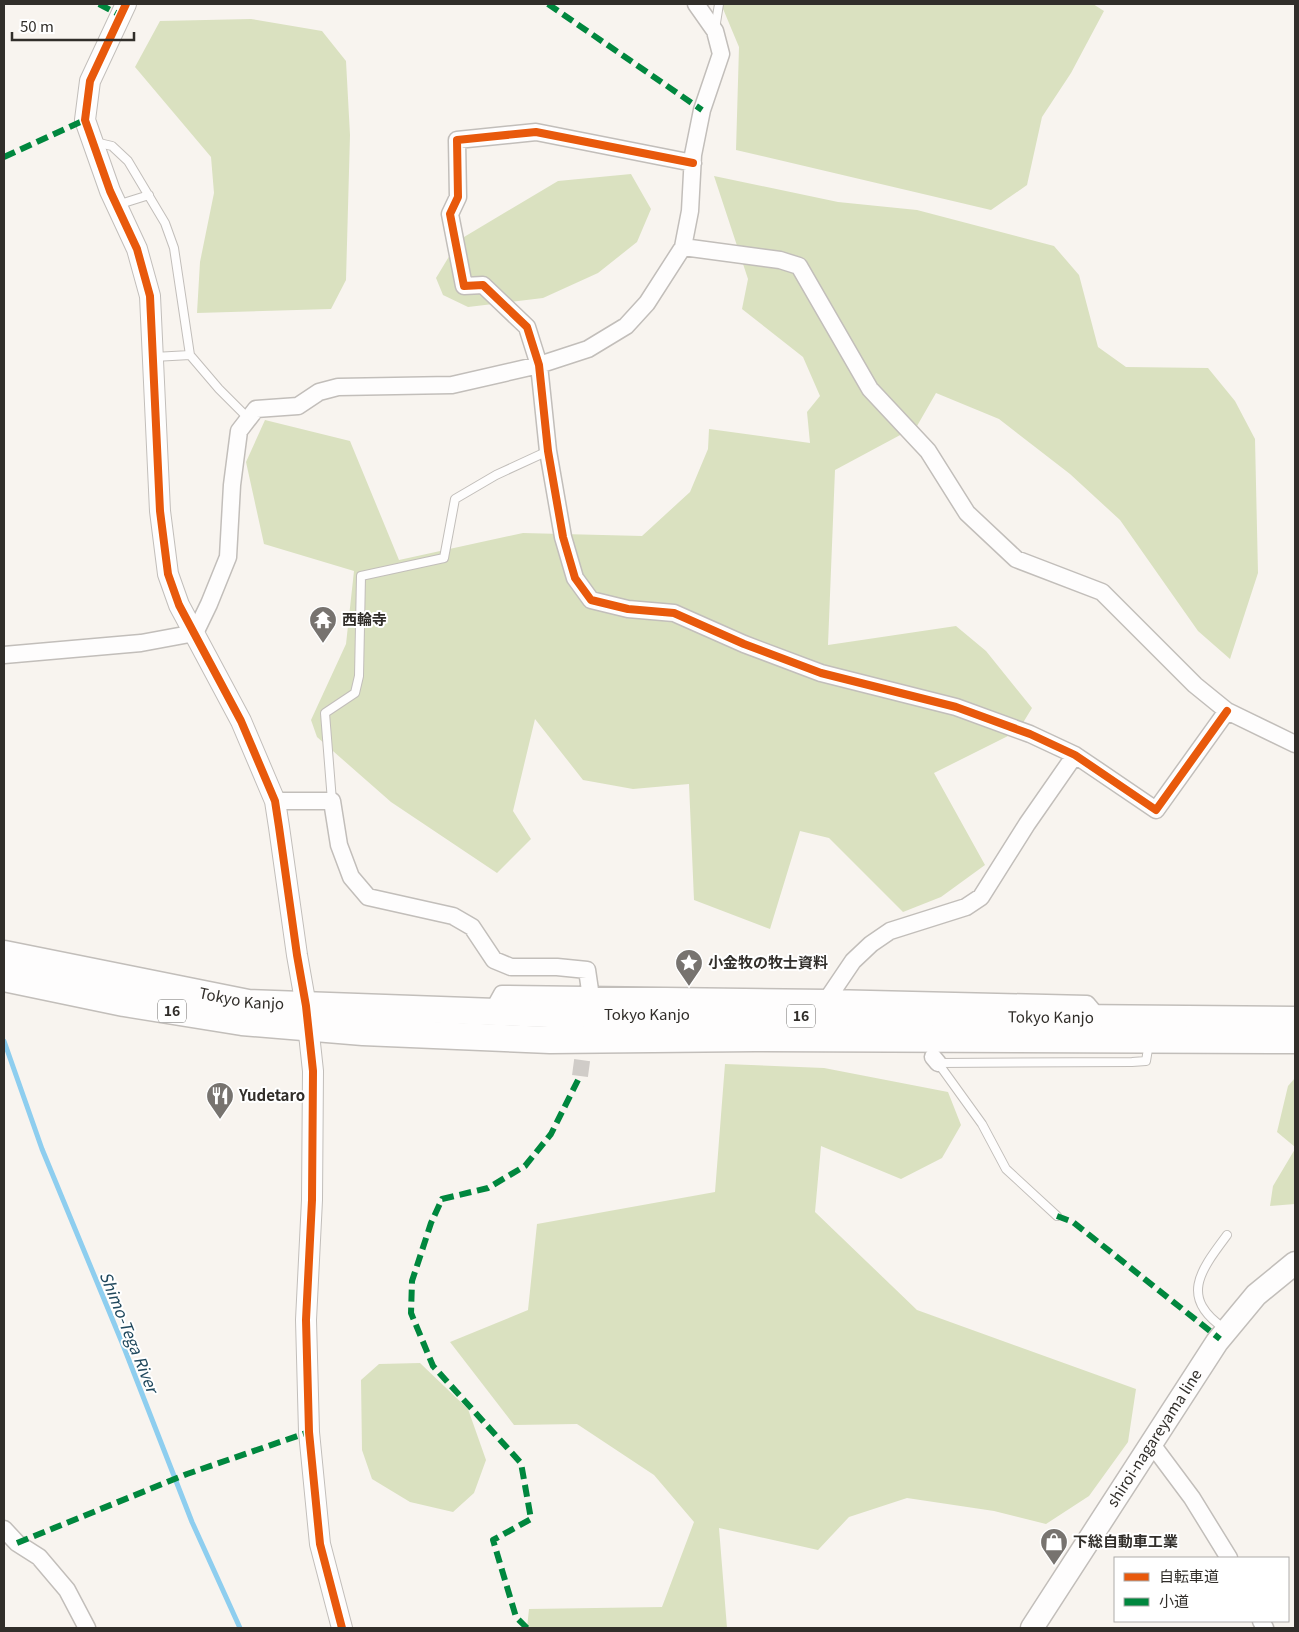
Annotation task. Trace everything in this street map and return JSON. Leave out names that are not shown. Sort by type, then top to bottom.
[{"type":"highway","name":"Tokyo Kanjo","points":[[4,954],[248,1003],[364,1032],[550,1040],[755,1026]]},
{"type":"highway","name":"Tokyo Kanjo","points":[[4,978],[134,1005],[242,1022],[306,1016],[491,1014],[755,1026],[1102,1025],[1295,1020]]},
{"type":"highway","name":"Tokyo Kanjo","points":[[1102,1025],[1149,1041],[1295,1040]]},
{"type":"main road","name":"shiroi-nagareyama line","points":[[1032,1628],[1226,1330],[1256,1295],[1295,1263]]},
{"type":"street","points":[[126,4],[90,80],[85,120],[116,205],[137,249],[150,296],[160,511],[168,574],[179,605],[241,721],[274,801],[313,1071],[312,1200],[306,1320],[309,1432],[320,1544],[342,1628]]},
{"type":"street","points":[[195,633],[210,604],[228,557],[232,485],[239,432],[256,409],[298,406],[319,392],[338,387],[452,385],[539,365],[588,349],[626,326],[647,303],[683,247],[690,211],[693,163],[702,110],[721,54],[715,31],[696,4]]},
{"type":"street","points":[[693,163],[536,132],[457,140],[458,197],[450,214],[464,286],[483,285],[527,327],[539,365],[548,452],[563,537],[575,578],[591,600],[628,609],[674,613],[744,644],[820,672],[956,707],[1054,743],[1156,810],[1227,711]]},
{"type":"street","points":[[683,247],[780,260],[800,266],[870,390],[928,451],[967,513],[1016,559],[1102,592],[1194,685],[1227,711],[1295,744]]},
{"type":"street","points":[[4,655],[141,643],[195,633]]},
{"type":"street","points":[[828,998],[853,961],[884,935],[898,928],[966,907],[981,897],[1074,755]]},
{"type":"street","points":[[274,801],[332,801],[339,845],[351,878],[368,897],[453,916],[472,928],[494,960],[510,967],[557,967],[587,970],[591,997]]},
{"type":"street","points":[[491,1014],[502,994],[591,997],[828,998],[889,1003],[1087,1004],[1102,1025]]},
{"type":"street","points":[[1152,1443],[1192,1498],[1228,1557]]},
{"type":"street","points":[[4,1529],[17,1544],[39,1557],[67,1590],[87,1628]]},
{"type":"lane","points":[[715,31],[719,4]]},
{"type":"lane","points":[[93,142],[112,146],[128,161],[165,223],[174,248],[190,354],[219,389],[249,419]]},
{"type":"lane","points":[[116,205],[149,195]]},
{"type":"lane","points":[[154,357],[190,354]]},
{"type":"lane","points":[[332,801],[325,713],[355,693],[359,676],[361,576],[444,558],[455,499],[496,475],[548,452]]},
{"type":"lane","points":[[1057,1216],[1006,1169],[982,1124],[935,1060],[1146,1061],[1149,1041]]},
{"type":"lane","points":[[1226,1330],[1210,1319],[1201,1307],[1196,1293],[1205,1263],[1227,1235]]},
{"type":"green space","points":[[721,4],[1093,4],[1104,11],[1071,73],[1042,117],[1027,185],[991,210],[736,150],[739,47]]},
{"type":"green space","points":[[251,19],[322,31],[346,61],[350,135],[346,280],[331,309],[197,313],[200,262],[214,193],[211,157],[135,67],[160,21]]},
{"type":"green space","points":[[631,174],[651,209],[637,242],[598,273],[543,298],[468,307],[443,295],[436,278],[459,240],[558,181]]},
{"type":"green space","points":[[714,176],[838,202],[917,210],[1054,246],[1079,275],[1098,347],[1126,367],[1208,368],[1235,401],[1255,439],[1258,573],[1230,659],[1198,631],[1120,520],[1070,474],[999,419],[936,393],[917,426],[835,470],[828,645],[956,626],[986,651],[1032,708],[1018,731],[934,773],[985,865],[941,897],[903,912],[829,838],[800,831],[770,929],[694,900],[689,784],[633,789],[583,780],[535,719],[513,811],[531,839],[497,873],[391,802],[317,737],[311,720],[346,644],[354,571],[264,544],[246,462],[265,420],[350,441],[399,560],[523,533],[642,536],[690,492],[708,449],[709,429],[810,443],[807,412],[820,396],[803,357],[742,309],[748,279]]},
{"type":"green space","points":[[725,1064],[824,1068],[948,1092],[961,1125],[942,1158],[901,1179],[821,1146],[815,1212],[917,1310],[1136,1389],[1128,1442],[1089,1496],[1046,1524],[994,1511],[907,1498],[849,1517],[818,1550],[719,1528],[727,1628],[527,1628],[529,1609],[662,1607],[694,1522],[654,1475],[577,1424],[514,1425],[450,1342],[528,1310],[537,1224],[715,1192]]},
{"type":"green space","points":[[1295,1078],[1295,1147],[1277,1132],[1288,1086]]},
{"type":"green space","points":[[1295,1149],[1295,1204],[1270,1206],[1273,1186]]},
{"type":"green space","points":[[420,1363],[468,1409],[486,1460],[474,1493],[453,1512],[410,1502],[372,1479],[362,1450],[361,1380],[379,1364]]},
{"type":"waterway","name":"Shimo-Tega River","points":[[4,1041],[42,1149],[123,1345],[192,1522],[240,1628]]},
{"type":"tunnel","points":[[580,1076],[586,1031]]},
{"type":"marked path","points":[[99,4],[120,15]]},
{"type":"marked path","points":[[548,4],[702,110]]},
{"type":"marked path","points":[[4,157],[85,120]]},
{"type":"marked path","points":[[527,1628],[516,1617],[493,1540],[531,1519],[521,1463],[433,1366],[411,1313],[412,1281],[431,1223],[442,1199],[488,1188],[525,1166],[551,1134],[580,1076]]},
{"type":"marked path","points":[[1057,1216],[1073,1222],[1220,1339]]},
{"type":"marked path","points":[[17,1543],[187,1474],[309,1432]]},
{"type":"cycle path","points":[[126,4],[90,81],[85,120],[110,191],[137,249],[150,296],[160,511],[168,574],[179,605],[241,721],[275,801],[306,1006],[313,1071],[312,1200],[306,1320],[309,1432],[320,1544],[342,1628]]},
{"type":"cycle path","points":[[693,163],[536,132],[457,140],[458,197],[450,214],[464,286],[483,285],[527,327],[539,365],[548,451],[563,537],[575,578],[591,600],[628,609],[674,613],[744,644],[821,673],[956,707],[1030,734],[1075,755],[1156,810],[1227,711]]},
{"type":"place","name":"西輪寺","points":[[323,644]]},
{"type":"place","name":"小金牧の牧士資料","points":[[689,987]]},
{"type":"place","name":"Yudetaro","points":[[220,1120]]},
{"type":"place","name":"下総自動車工業","points":[[1054,1566]]}]
